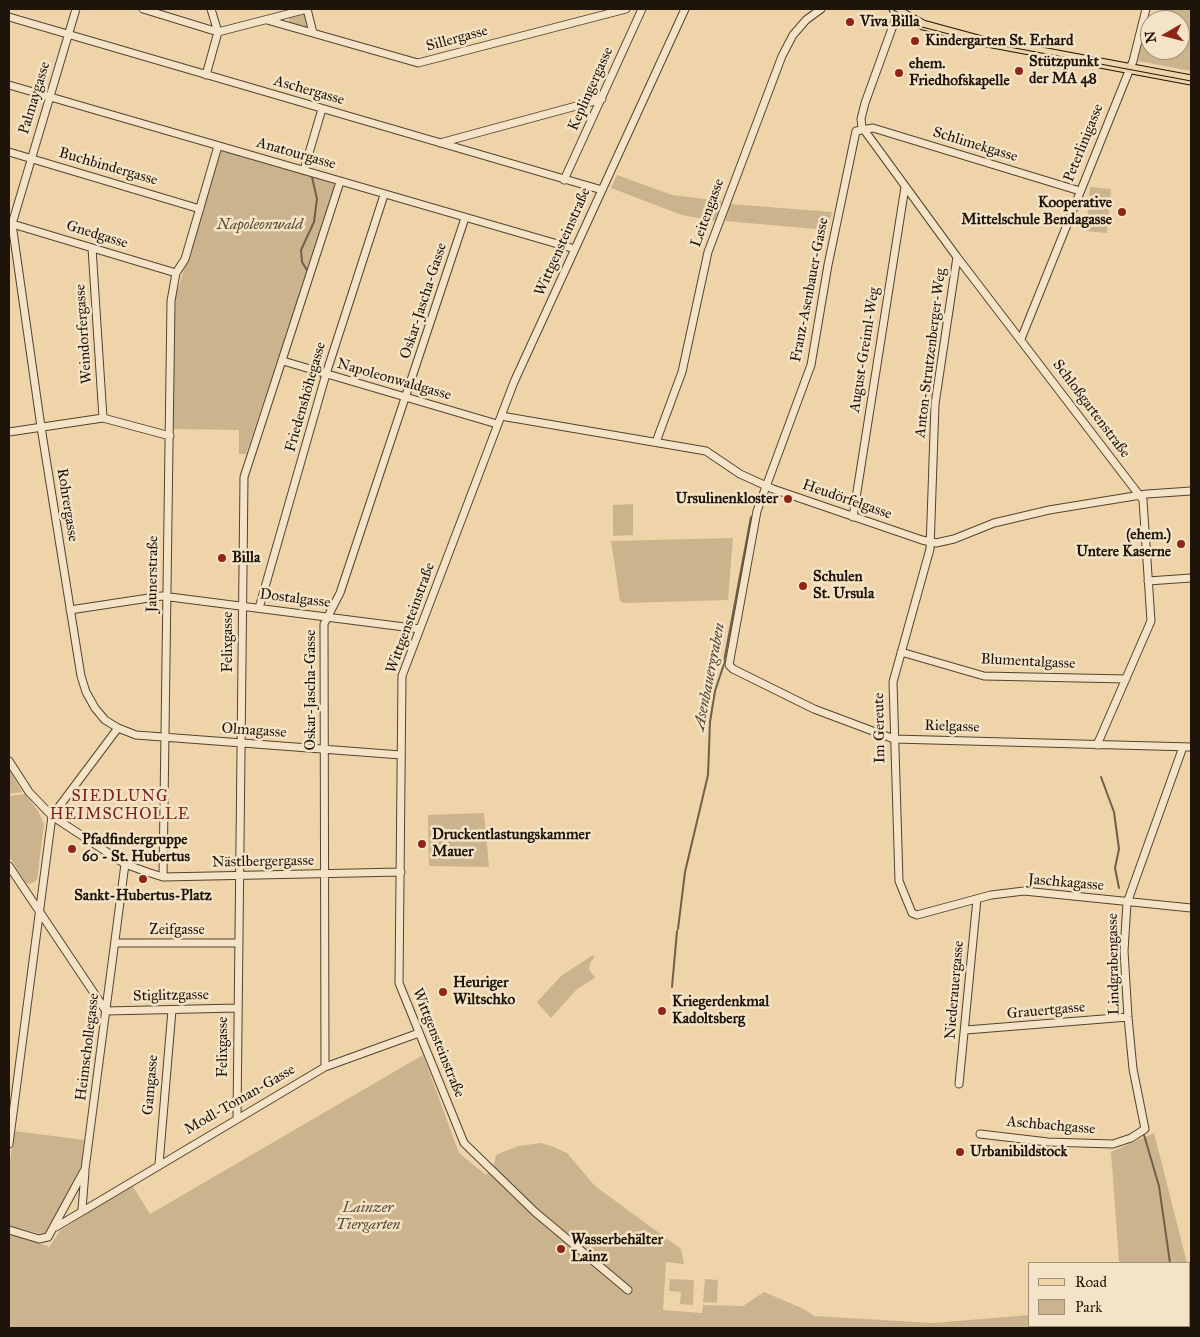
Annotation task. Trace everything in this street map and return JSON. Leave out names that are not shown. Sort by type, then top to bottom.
[{"type":"main road","points":[[897,9],[923,25],[974,39],[1191,80]]},
{"type":"street","name":"Palmaygasse","points":[[10,224],[76,9]]},
{"type":"street","points":[[143,9],[218,32],[307,9],[313,33]]},
{"type":"street","points":[[206,75],[218,32],[212,9]]},
{"type":"street","name":"Sillergasse","points":[[267,20],[418,63],[626,9]]},
{"type":"street","name":"Keplingergasse","points":[[564,180],[642,9]]},
{"type":"street","name":"Wittgensteinstraße","points":[[628,1290],[535,1212],[469,1150],[460,1134],[399,982],[402,676],[497,424],[685,9]]},
{"type":"street","name":"Leitengasse","points":[[656,442],[682,372],[708,252],[776,72],[793,35],[806,20],[821,9]]},
{"type":"street","name":"Franz-Asenbauer-Gasse","points":[[729,665],[755,518],[764,486],[811,364],[828,265],[854,138],[856,131],[863,129],[860,122],[865,103],[897,9]]},
{"type":"street","name":"Peterlinigasse","points":[[1021,339],[1129,68],[1146,9]]},
{"type":"street","name":"Aschergasse","points":[[9,17],[602,190]]},
{"type":"street","name":"Anatourgasse","points":[[9,85],[575,249]]},
{"type":"street","points":[[439,143],[602,99]]},
{"type":"street","points":[[304,170],[322,109]]},
{"type":"street","name":"Schlimekgasse","points":[[863,129],[873,128],[1080,191]]},
{"type":"street","name":"Schloßgartenstraße","points":[[863,129],[957,257],[1143,500],[1151,621],[1097,745]]},
{"type":"street","name":"Jaunerstraße","points":[[163,876],[171,301],[176,273],[185,259],[218,146]]},
{"type":"street","name":"Buchbindergasse","points":[[9,152],[200,209]]},
{"type":"street","name":"Felixgasse","points":[[237,1118],[244,477],[340,182]]},
{"type":"street","name":"August-Greiml-Weg","points":[[853,517],[906,187]]},
{"type":"street","name":"Friedenshöhegasse","points":[[259,608],[326,374],[384,195]]},
{"type":"street","name":"Oskar-Jascha-Gasse","points":[[325,1067],[324,624],[340,593],[407,398],[465,218]]},
{"type":"street","name":"Gnedgasse","points":[[10,224],[176,273]]},
{"type":"street","name":"Rohrergasse","points":[[10,224],[81,676],[86,692],[95,708],[105,720],[118,728],[136,735],[165,738]]},
{"type":"street","name":"Weindorfergasse","points":[[92,248],[103,418]]},
{"type":"street","name":"Anton-Strutzenberger-Weg","points":[[930,542],[935,412],[957,257]]},
{"type":"street","name":"Napoleonwaldgasse","points":[[283,361],[497,424]]},
{"type":"street","name":"Heudörfelgasse","points":[[501,416],[710,452],[740,474],[764,486],[930,542],[954,539],[1006,519],[1140,496],[1191,491]]},
{"type":"street","points":[[9,432],[103,418],[170,436]]},
{"type":"street","name":"Im Gereute","points":[[915,915],[898,877],[893,682],[924,571],[930,542]]},
{"type":"street","points":[[1148,581],[1191,578]]},
{"type":"street","name":"Dostalgasse","points":[[70,610],[166,597],[420,629]]},
{"type":"street","name":"Blumentalgasse","points":[[901,652],[984,676],[1126,679]]},
{"type":"street","name":"Rielgasse","points":[[729,665],[733,670],[806,706],[894,739],[1191,747]]},
{"type":"street","points":[[9,1144],[52,816],[118,728]]},
{"type":"street","name":"Olmagasse","points":[[165,738],[401,755]]},
{"type":"street","name":"Lindgrabengasse","points":[[1145,1128],[1134,1069],[1128,1017],[1124,952],[1127,903],[1183,747]]},
{"type":"street","name":"Nästlbergergasse","points":[[9,761],[29,792],[52,816],[125,864],[163,876],[401,872]]},
{"type":"street","name":"Heimschollegasse","points":[[56,1227],[85,1170],[125,864]]},
{"type":"street","points":[[9,866],[106,1010]]},
{"type":"street","name":"Jaschkagasse","points":[[915,915],[991,895],[1034,892],[1127,903],[1191,908]]},
{"type":"street","name":"Niederauergasse","points":[[959,1084],[966,1030],[977,899]]},
{"type":"street","name":"Zeifgasse","points":[[115,943],[238,944]]},
{"type":"street","name":"Stiglitzgasse","points":[[106,1010],[237,1008]]},
{"type":"street","name":"Gamgasse","points":[[159,1164],[172,1010]]},
{"type":"street","name":"Grauertgasse","points":[[966,1030],[1128,1017]]},
{"type":"street","name":"Modl-Toman-Gasse","points":[[9,1230],[44,1239],[56,1227],[82,1209],[325,1067],[419,1033]]},
{"type":"street","name":"Aschbachgasse","points":[[980,1134],[1048,1142],[1114,1144],[1131,1138],[1145,1128]]},
{"type":"street","points":[[82,1209],[85,1170]]},
{"type":"green space","points":[[1191,9],[1191,71],[1138,61],[1140,52],[1140,60],[1190,60],[1190,10],[1169,10]]},
{"type":"green space","points":[[301,13],[306,14],[308,24],[305,27],[289,23],[289,16]]},
{"type":"green space","name":"Napoleonwald","points":[[223,150],[334,182],[335,187],[246,454],[239,454],[239,430],[174,429],[173,332],[176,296],[219,153]]},
{"type":"green space","points":[[617,175],[672,195],[722,201],[715,221],[682,215],[611,188]]},
{"type":"green space","points":[[1090,187],[1111,189],[1107,233],[1086,231]]},
{"type":"green space","points":[[730,204],[832,212],[828,230],[725,221]]},
{"type":"green space","points":[[633,504],[633,535],[613,536],[613,505]]},
{"type":"green space","points":[[733,538],[728,600],[624,603],[620,601],[611,541]]},
{"type":"green space","points":[[9,769],[15,780],[22,792],[9,794]]},
{"type":"green space","points":[[25,794],[38,811],[44,824],[37,880],[30,884],[26,883],[9,856],[9,796]]},
{"type":"green space","points":[[484,813],[489,867],[429,866],[428,815]]},
{"type":"green space","points":[[593,955],[594,958],[590,963],[589,969],[595,978],[577,989],[551,1018],[537,1002],[561,976]]},
{"type":"green space","name":"Lainzer Tiergarten","points":[[423,1055],[459,1153],[486,1175],[494,1164],[496,1155],[518,1146],[541,1143],[554,1147],[567,1153],[595,1186],[681,1249],[684,1264],[666,1262],[663,1310],[702,1313],[703,1305],[743,1306],[764,1292],[804,1309],[814,1316],[933,1323],[1028,1315],[1028,1327],[1190,1327],[1190,1275],[1191,1328],[9,1328],[9,1234],[48,1246],[47,1250],[60,1231],[132,1185],[150,1214]]},
{"type":"green space","points":[[14,1131],[84,1140],[81,1166],[45,1235],[9,1226],[9,1169]]},
{"type":"green space","points":[[1154,1133],[1187,1262],[1119,1262],[1111,1152]]},
{"type":"green space","points":[[670,1279],[694,1280],[693,1305],[680,1304],[681,1292],[669,1291]]},
{"type":"green space","points":[[705,1279],[718,1280],[717,1303],[703,1302]]},
{"type":"waterway","points":[[307,270],[302,262],[301,250],[314,222],[317,199],[312,177]]},
{"type":"waterway","name":"Asenbauergraben","points":[[678,929],[685,872],[708,775],[710,722],[715,691],[723,667],[751,517]]},
{"type":"waterway","points":[[1101,777],[1114,812],[1119,849],[1115,868],[1119,888]]},
{"type":"waterway","name":"Asenbauergraben","points":[[672,987],[677,931]]},
{"type":"waterway","points":[[1144,1135],[1159,1186],[1170,1262]]},
{"type":"tram line","points":[[892,9],[922,27],[972,40],[1191,81]]},
{"type":"place","name":"Viva Billa","points":[[850,22]]},
{"type":"place","name":"Kindergarten St. Erhard","points":[[915,41]]},
{"type":"place","name":"Stützpunkt der MA 48","points":[[1019,71]]},
{"type":"place","name":"ehem. Friedhofskapelle","points":[[899,73]]},
{"type":"place","name":"Kooperative Mittelschule Bendagasse","points":[[1122,212]]},
{"type":"place","name":"Ursulinenkloster","points":[[788,499]]},
{"type":"place","name":"(ehem.) Untere Kaserne","points":[[1181,544]]},
{"type":"place","name":"Billa","points":[[222,558]]},
{"type":"place","name":"Schulen St. Ursula","points":[[803,586]]},
{"type":"place","name":"Druckentlastungskammer Mauer","points":[[422,844]]},
{"type":"place","name":"Pfadfindergruppe 60 - St. Hubertus","points":[[72,849]]},
{"type":"place","name":"Sankt-Hubertus-Platz","points":[[143,879]]},
{"type":"place","name":"Heuriger Wiltschko","points":[[443,992]]},
{"type":"place","name":"Kriegerdenkmal Kadoltsberg","points":[[662,1011]]},
{"type":"place","name":"Urbanibildstock","points":[[960,1152]]},
{"type":"place","name":"Wasserbehälter Lainz","points":[[561,1249]]},
{"type":"district","name":"SIEDLUNG HEIMSCHOLLE","points":[[120,806]]}]
